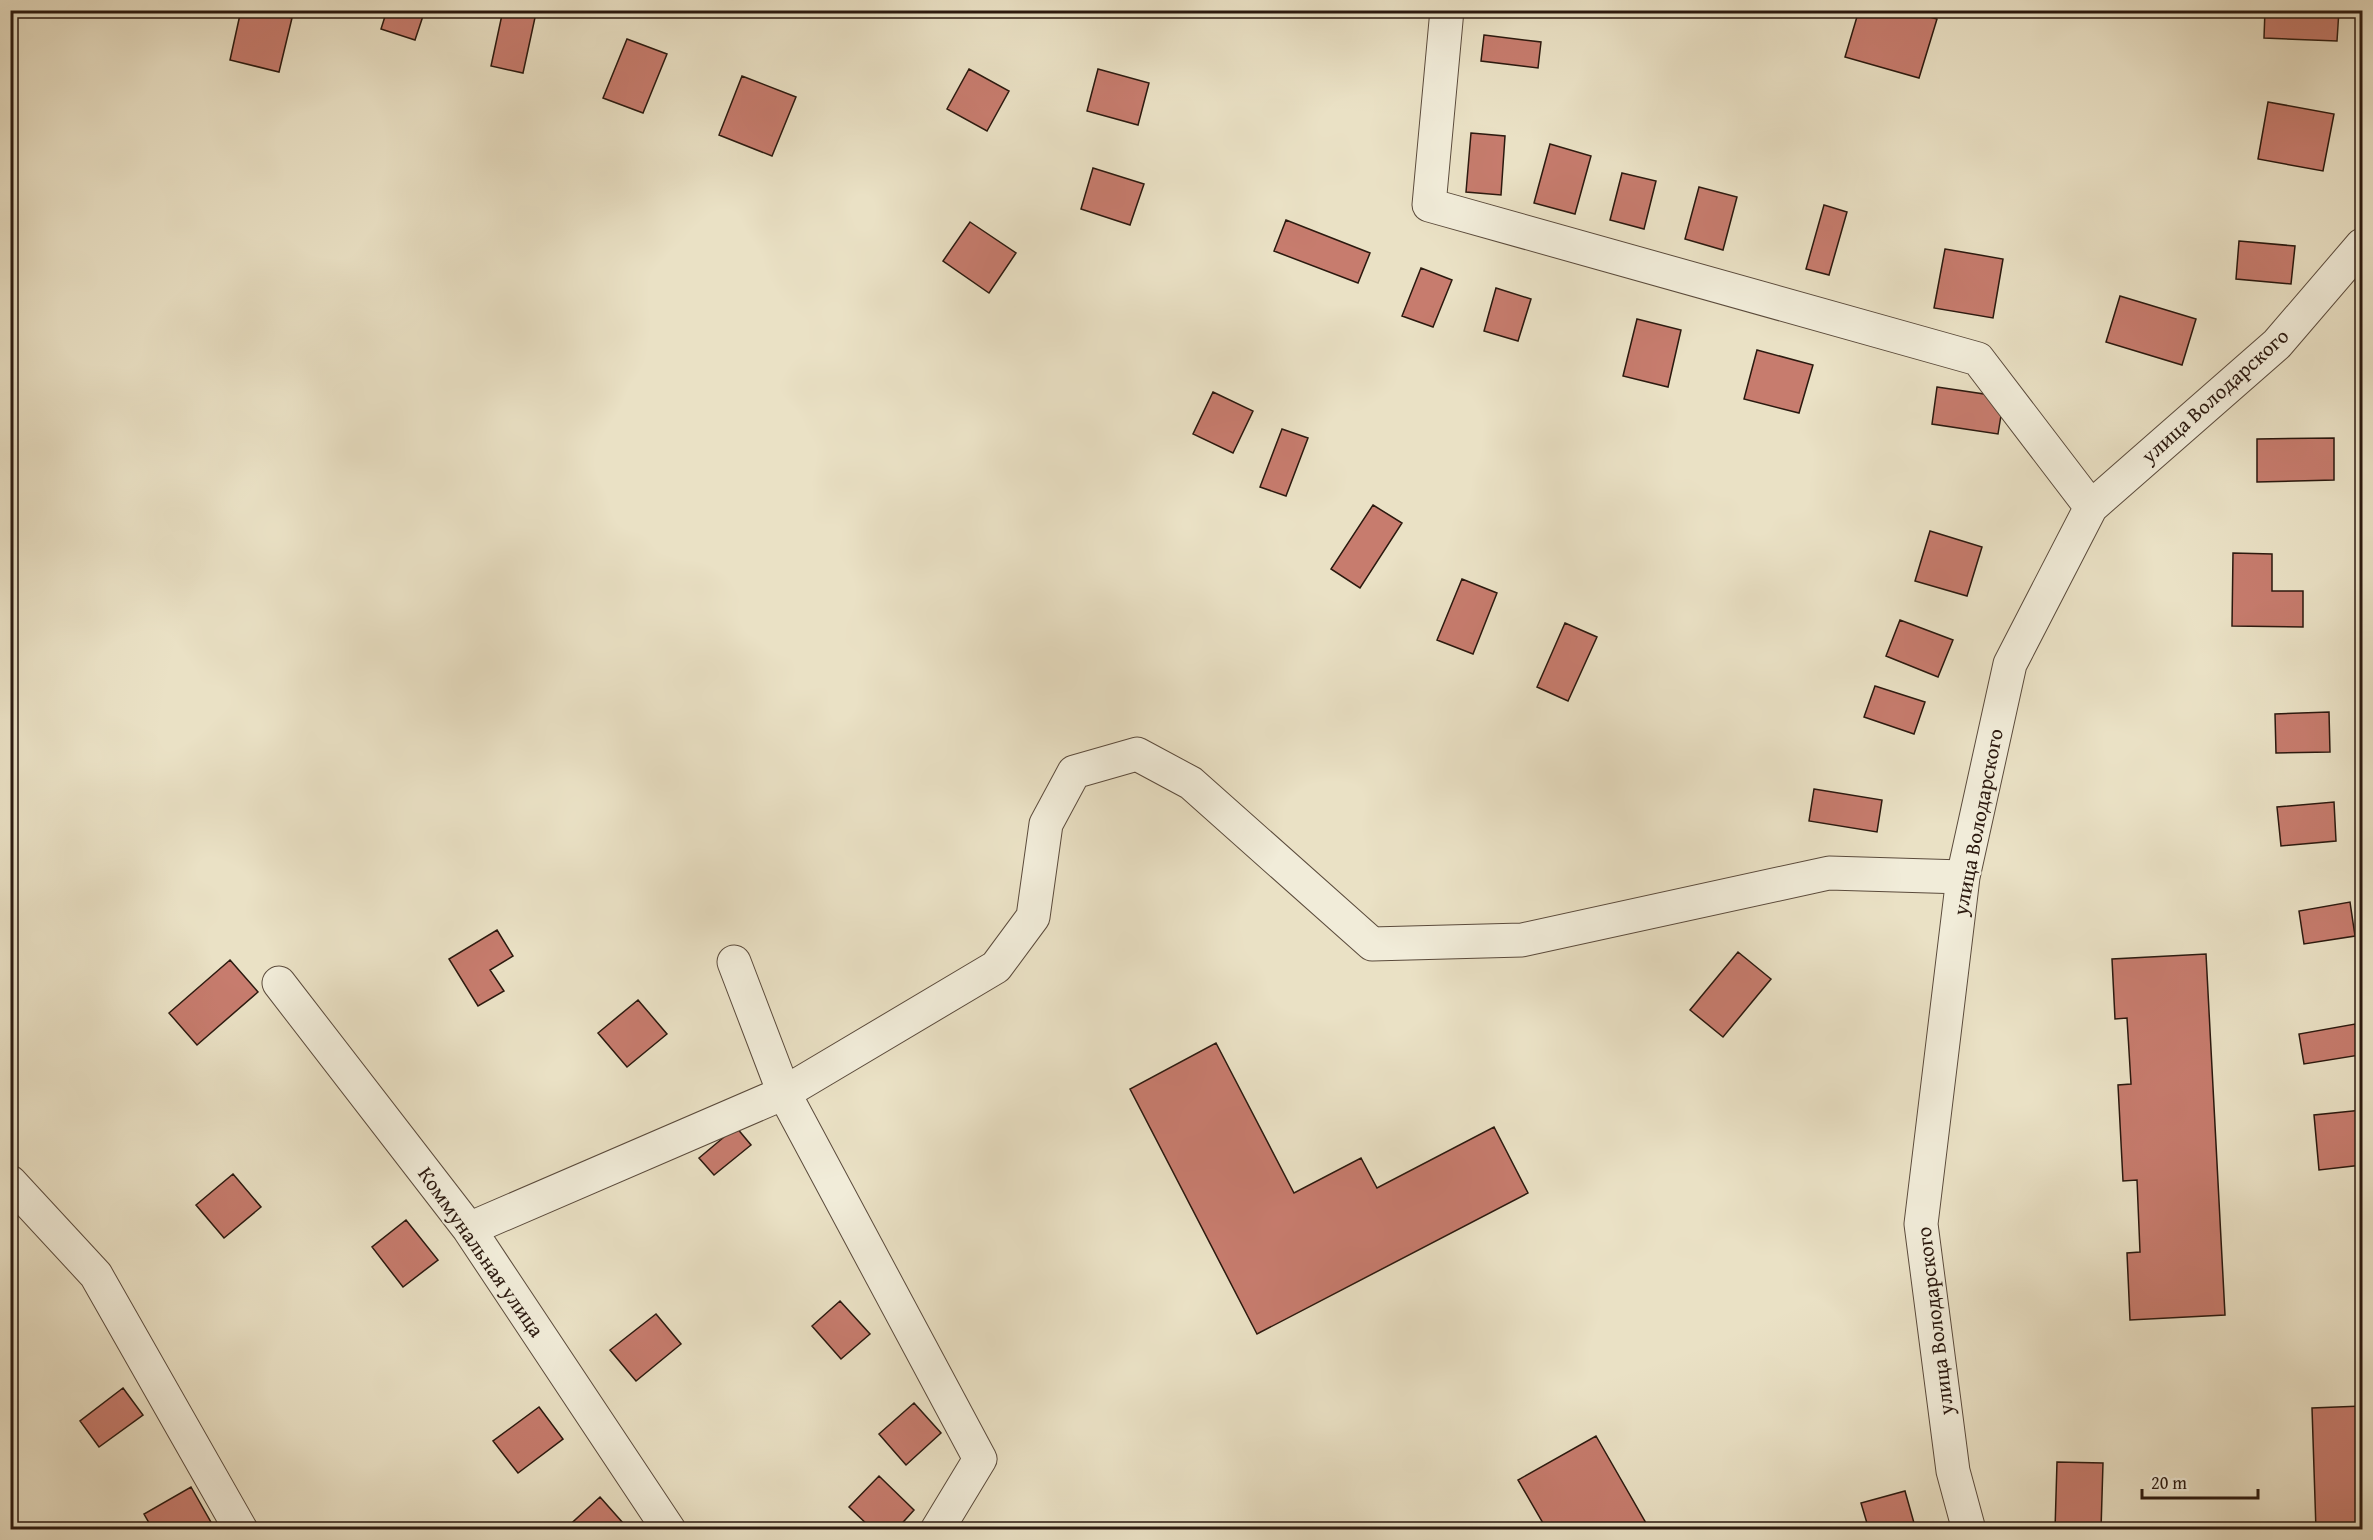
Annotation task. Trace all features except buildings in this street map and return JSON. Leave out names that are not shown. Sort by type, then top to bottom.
[{"type":"street","points":[[1447,10],[1429,205],[1978,359],[2091,507]]},
{"type":"street","name":"улица Володарского","points":[[1969,1530],[1953,1472],[1921,1224],[1963,877],[2010,664],[2091,507],[2277,344],[2362,245]]},
{"type":"street","points":[[469,1229],[784,1093],[996,967],[1033,917],[1046,824],[1074,772],[1137,754],[1191,783],[1372,944],[1522,940],[1829,873],[1963,877]]},
{"type":"street","points":[[734,962],[784,1093],[980,1459],[938,1530]]},
{"type":"street","name":"Коммунальная улица","points":[[279,983],[469,1229],[669,1530]]},
{"type":"street","points":[[10,1182],[96,1275],[242,1530]]}]
